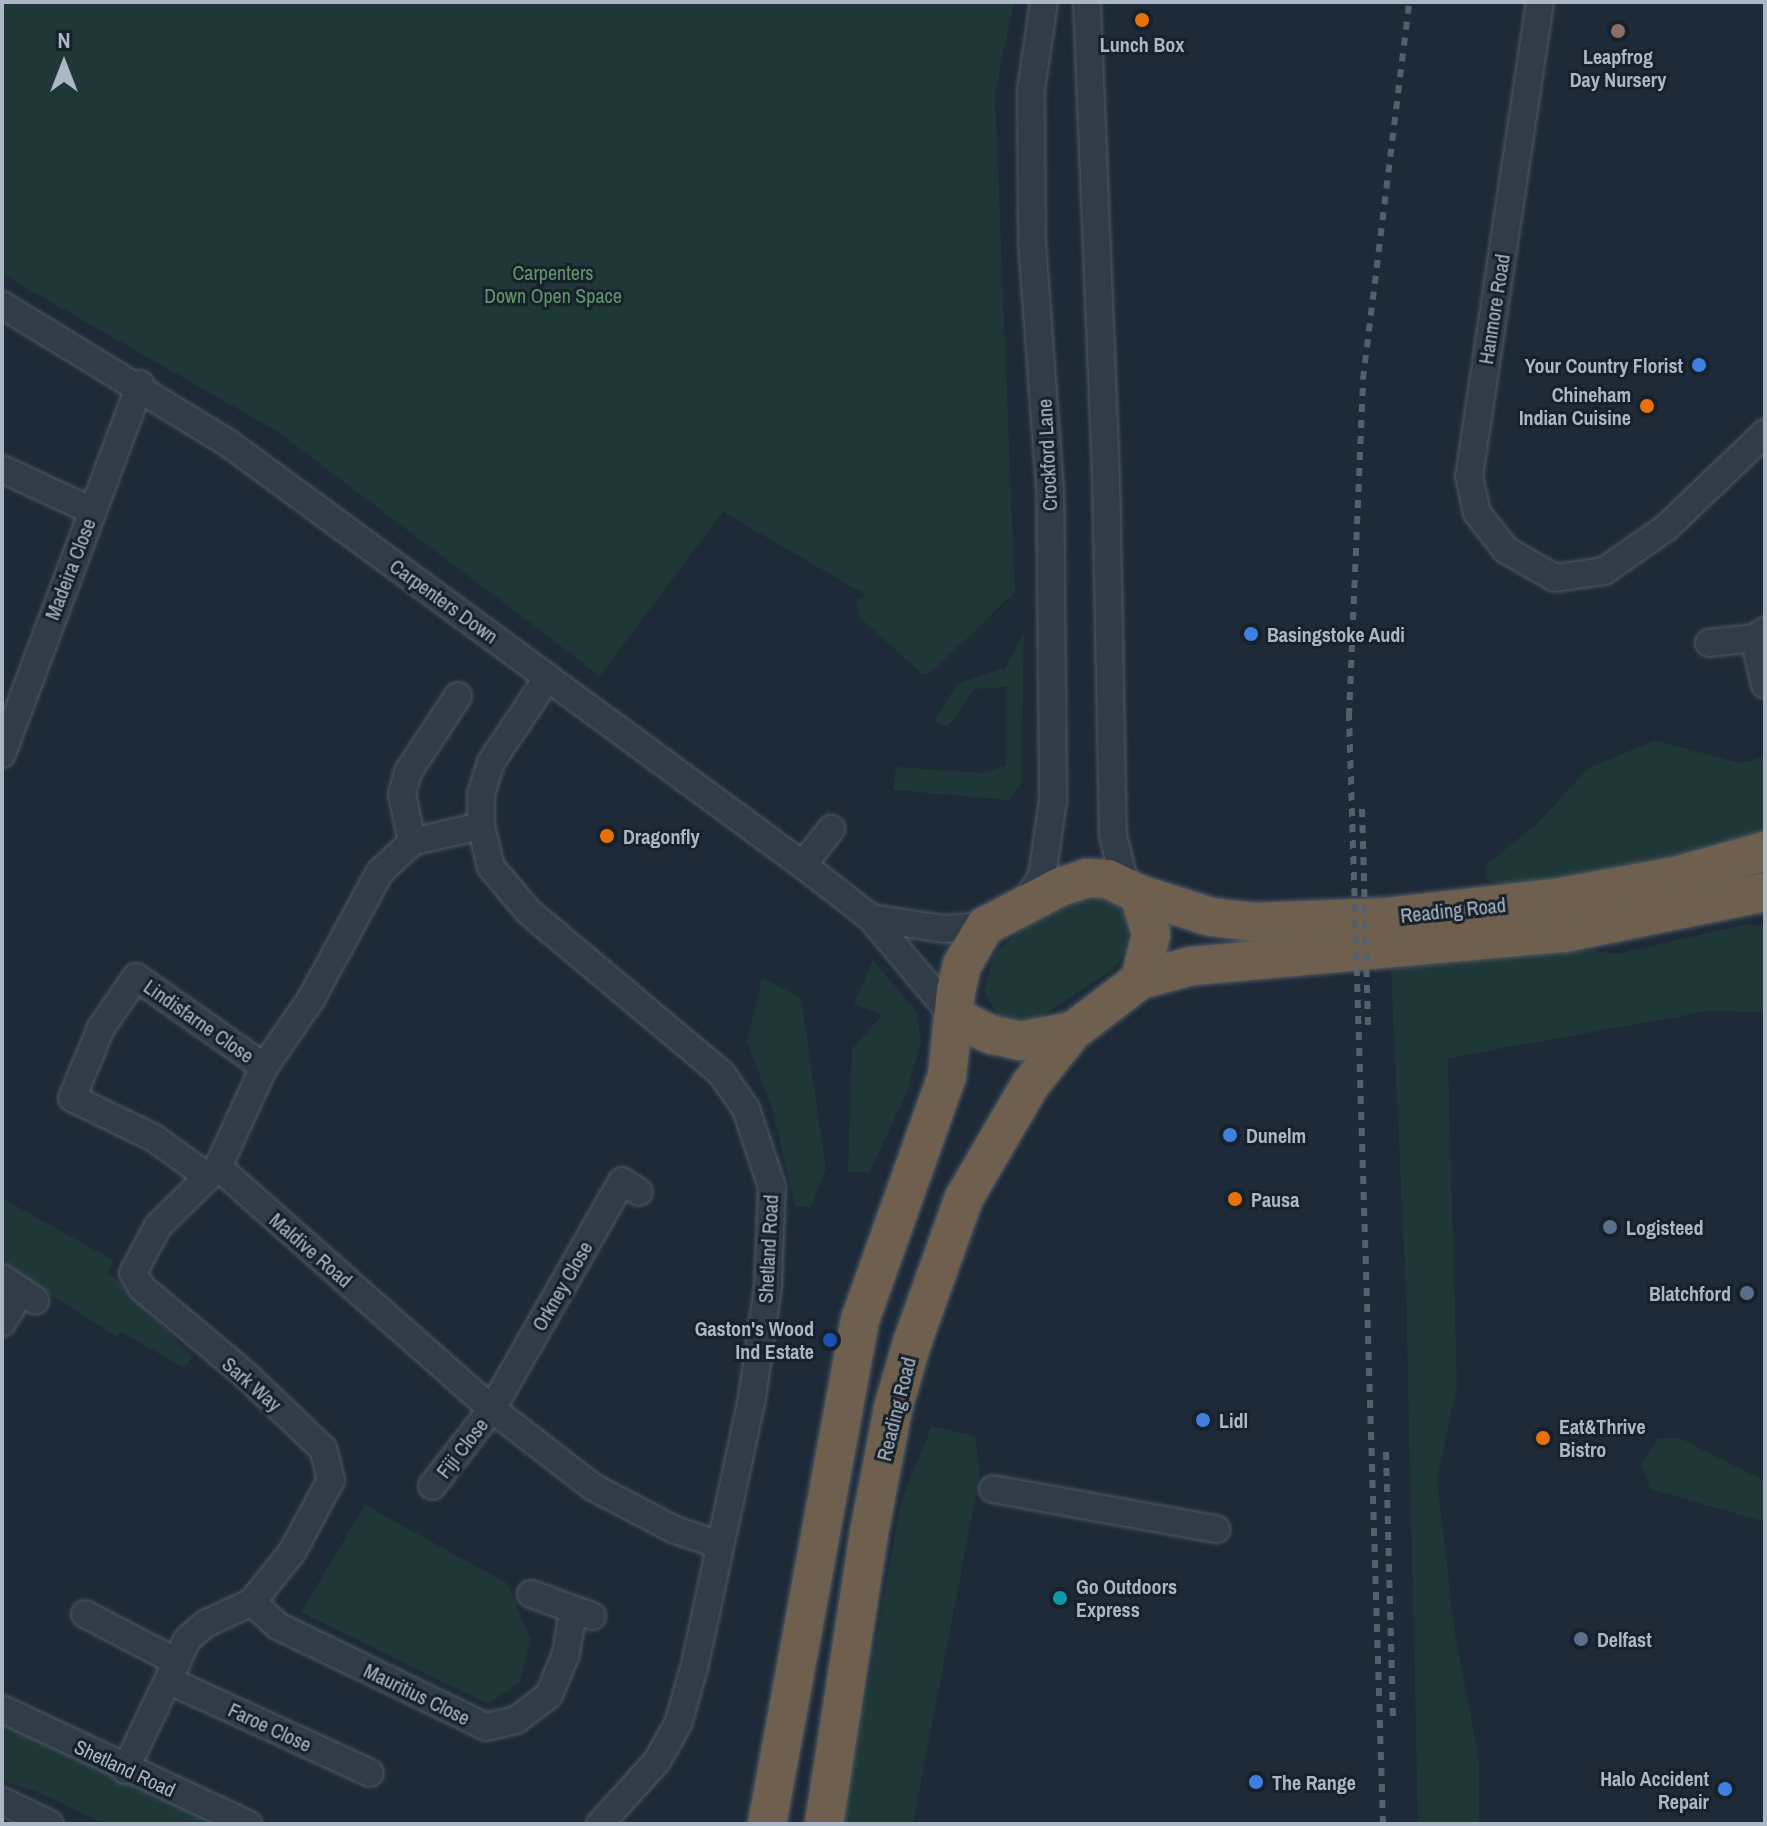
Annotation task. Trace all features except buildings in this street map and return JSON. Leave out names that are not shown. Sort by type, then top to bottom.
[{"type":"highway","name":"Reading Road","points":[[1132,889],[1211,917],[1254,922],[1388,917],[1556,898],[1676,876],[1765,851]]},
{"type":"highway","points":[[767,1824],[860,1320],[926,1144],[947,1076],[954,1017],[962,965],[985,926],[1024,904],[1087,878],[1132,889],[1151,934],[1140,980],[1073,1031],[1021,1041],[992,1035],[954,1017]]},
{"type":"highway","name":"Reading Road","points":[[1140,980],[1192,966],[1564,933],[1765,892]]},
{"type":"highway","name":"Reading Road","points":[[824,1824],[893,1408],[935,1272],[964,1198],[1030,1085],[1073,1031]]},
{"type":"highway","points":[[805,1824],[829,1708],[848,1683]]},
{"type":"street","name":"Crockford Lane","points":[[1024,904],[1042,876],[1053,801],[1050,488],[1032,240],[1031,90],[1044,2]]},
{"type":"street","points":[[1087,2],[1119,590],[1113,835],[1132,889]]},
{"type":"street","name":"Hanmore Road","points":[[1540,2],[1469,476],[1477,513],[1487,530],[1506,550],[1555,578],[1604,571],[1633,555],[1698,501],[1765,433]]},
{"type":"street","name":"Carpenters Down","points":[[2,305],[140,384],[548,677],[803,865],[871,918],[954,1017]]},
{"type":"street","name":"Madeira Close","points":[[2,754],[140,384]]},
{"type":"street","points":[[2,469],[92,511]]},
{"type":"street","points":[[1709,643],[1760,635],[1765,685]]},
{"type":"street","name":"Shetland Road","points":[[548,677],[491,762],[481,795],[481,826],[491,867],[509,892],[721,1073],[746,1109],[762,1147],[772,1187],[767,1299],[752,1398],[717,1544],[706,1616],[678,1724],[657,1761],[600,1824]]},
{"type":"street","points":[[412,842],[402,794],[408,772],[463,694]]},
{"type":"street","points":[[212,1171],[264,1067],[311,999],[380,872],[412,842],[481,826]]},
{"type":"street","points":[[803,865],[831,829]]},
{"type":"street","name":"Carpenters Down","points":[[871,918],[945,929],[985,926]]},
{"type":"street","name":"Lindisfarne Close","points":[[212,1171],[154,1138],[72,1098],[101,1028],[136,977],[264,1067]]},
{"type":"street","name":"Maldive Road","points":[[212,1171],[492,1409],[593,1487],[675,1530],[717,1544]]},
{"type":"street","name":"Sark Way","points":[[173,1671],[187,1640],[205,1624],[228,1616],[252,1602],[292,1552],[331,1480],[323,1449],[247,1376],[142,1288],[133,1273],[158,1226],[212,1171]]},
{"type":"street","name":"Orkney Close","points":[[492,1409],[622,1181],[639,1192]]},
{"type":"street","points":[[2,1323],[19,1290]]},
{"type":"street","name":"Fiji Close","points":[[432,1486],[492,1409]]},
{"type":"street","points":[[993,1489],[1216,1529]]},
{"type":"street","name":"Mauritius Close","points":[[252,1602],[278,1626],[486,1727],[516,1720],[549,1695],[582,1613],[531,1594]]},
{"type":"street","name":"Faroe Close","points":[[85,1614],[173,1671],[370,1773]]},
{"type":"street","points":[[125,1770],[173,1671]]},
{"type":"street","name":"Shetland Road","points":[[2,1709],[125,1770],[248,1824]]},
{"type":"street","points":[[2,1801],[50,1824]]},
{"type":"green space","name":"Carpenters Down Open Space","points":[[2,2],[1014,2],[995,93],[1015,592],[931,673],[921,673],[859,617],[856,600],[866,595],[723,512],[600,676],[278,432],[2,274]]},
{"type":"green space","points":[[1024,631],[1021,785],[1009,800],[893,790],[896,767],[982,773],[1006,766],[1006,687],[974,689],[948,727],[934,721],[957,684],[1005,668]]},
{"type":"green space","points":[[1655,740],[1739,763],[1765,757],[1765,831],[1700,853],[1521,888],[1486,880],[1486,865],[1540,821],[1587,769]]},
{"type":"green space","points":[[1096,895],[1118,904],[1128,923],[1125,951],[1114,969],[1029,1024],[999,1017],[984,991],[994,954],[1030,922]]},
{"type":"green space","points":[[1747,924],[1765,927],[1765,1012],[1709,1011],[1448,1058],[1457,1387],[1437,1479],[1455,1633],[1479,1760],[1479,1824],[1418,1824],[1406,1294],[1391,969],[1587,950],[1616,954]]},
{"type":"green space","points":[[873,960],[917,1012],[921,1042],[907,1092],[869,1173],[848,1172],[852,1049],[882,1015],[854,1004]]},
{"type":"green space","points":[[762,978],[801,998],[826,1168],[811,1208],[795,1206],[772,1108],[747,1041]]},
{"type":"green space","points":[[2,1198],[113,1260],[109,1272],[193,1357],[184,1368],[121,1332],[116,1336],[2,1265]]},
{"type":"green space","points":[[932,1426],[975,1436],[980,1474],[913,1824],[843,1824],[901,1501]]},
{"type":"green space","points":[[1658,1439],[1682,1439],[1765,1481],[1765,1522],[1650,1489],[1641,1464]]},
{"type":"green space","points":[[365,1505],[507,1583],[531,1640],[519,1683],[488,1704],[301,1612]]},
{"type":"green space","points":[[2,1709],[251,1824],[104,1824],[38,1792],[2,1781]]},
{"type":"railway","points":[[1383,1824],[1349,716],[1363,379],[1409,2]]},
{"type":"railway","points":[[1362,809],[1368,1025]]},
{"type":"railway","points":[[1386,1452],[1393,1724]]},
{"type":"place","name":"Lunch Box","points":[[1142,20]]},
{"type":"place","name":"Leapfrog Day Nursery","points":[[1618,31]]},
{"type":"place","name":"Your Country Florist","points":[[1699,365]]},
{"type":"place","name":"Chineham Indian Cuisine","points":[[1647,406]]},
{"type":"place","name":"Basingstoke Audi","points":[[1251,634]]},
{"type":"place","name":"Dragonfly","points":[[607,836]]},
{"type":"place","name":"Dunelm","points":[[1230,1135]]},
{"type":"place","name":"Pausa","points":[[1235,1199]]},
{"type":"place","name":"Logisteed","points":[[1610,1227]]},
{"type":"place","name":"Blatchford","points":[[1747,1293]]},
{"type":"place","name":"Gaston's Wood Ind Estate","points":[[830,1340]]},
{"type":"place","name":"Lidl","points":[[1203,1420]]},
{"type":"place","name":"Eat&Thrive Bistro","points":[[1543,1438]]},
{"type":"place","name":"Go Outdoors Express","points":[[1060,1598]]},
{"type":"place","name":"Delfast","points":[[1581,1639]]},
{"type":"place","name":"The Range","points":[[1256,1782]]},
{"type":"place","name":"Halo Accident Repair","points":[[1725,1789]]}]
